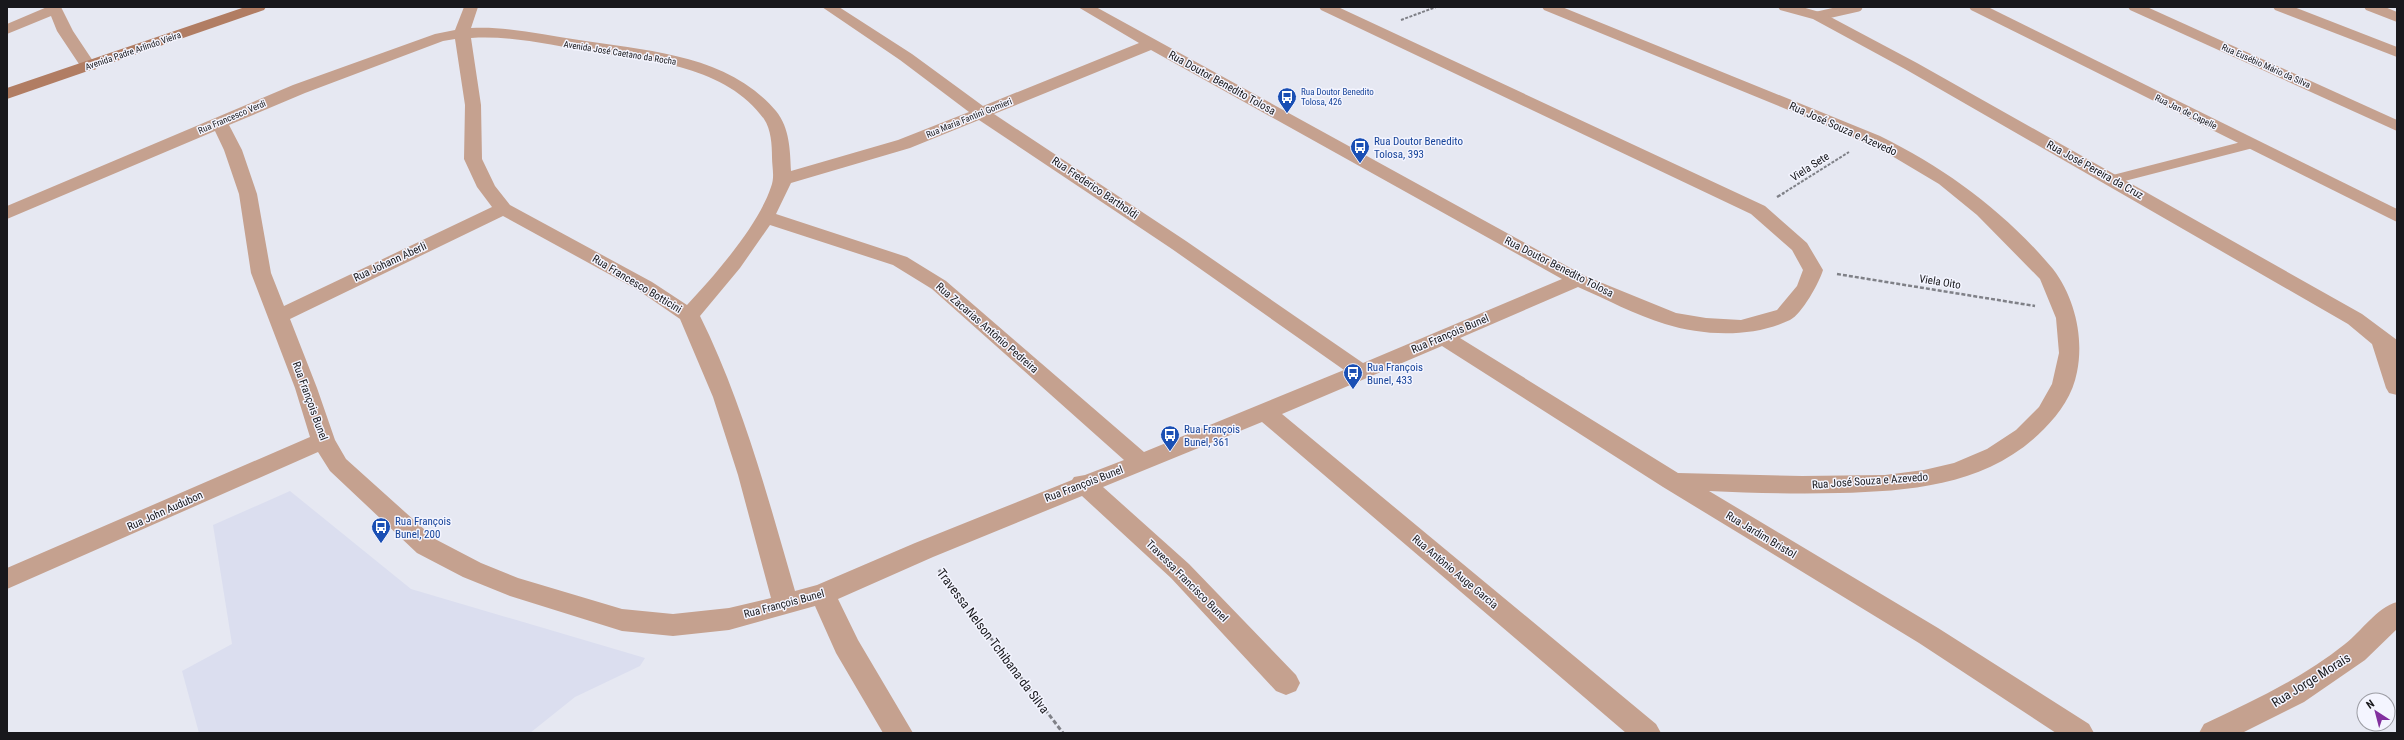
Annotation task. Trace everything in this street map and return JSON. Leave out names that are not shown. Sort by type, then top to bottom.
[{"type":"main road","name":"Avenida Padre Arlindo Vieira","points":[[7,94],[90,67],[259,7]]},
{"type":"street","name":"Rua Francesco Botticini","points":[[471,7],[462,32],[473,105],[473,158],[486,187],[503,209],[645,286],[689,315],[704,346],[722,390],[748,468],[786,605]]},
{"type":"street","name":"Rua Frederico Bartholdi","points":[[829,7],[906,57],[981,113],[1166,236],[1360,371]]},
{"type":"street","name":"Rua Doutor Benedito Tolosa","points":[[1084,7],[1578,280],[1671,319],[1706,325],[1742,327],[1784,315],[1807,287],[1813,270]]},
{"type":"street","points":[[1326,7],[1648,156],[1758,210],[1800,247],[1813,270]]},
{"type":"street","name":"Rua José Souza e Azevedo","points":[[1549,7],[1870,138],[1922,165],[1967,196],[2049,277],[2065,311],[2071,338],[2069,374],[2054,404],[2038,424],[2005,449],[1968,468],[1922,479],[1863,484],[1774,486],[1672,481]]},
{"type":"street","name":"Rua José Pereira da Cruz","points":[[1785,7],[1818,16],[1912,66],[2355,319],[2390,345]]},
{"type":"street","name":"Rua Jan de Capelle","points":[[1976,7],[2397,216]]},
{"type":"street","name":"Rua Eusébio Mário da Silva","points":[[2135,7],[2397,126]]},
{"type":"street","points":[[2280,7],[2397,52]]},
{"type":"street","points":[[2371,7],[2397,17]]},
{"type":"street","points":[[7,29],[54,8],[65,31],[90,67]]},
{"type":"street","name":"Rua Francesco Verdi","points":[[7,213],[219,122],[392,52],[462,32]]},
{"type":"street","name":"Avenida José Caetano da Rocha","points":[[462,32],[498,34],[614,50],[670,60],[711,72],[747,92],[771,116],[780,141],[782,180],[766,217],[728,273],[689,315]]},
{"type":"street","name":"Rua Maria Fantini Gomieri","points":[[782,180],[904,144],[1151,44]]},
{"type":"street","name":"Rua François Bunel","points":[[219,122],[233,150],[248,194],[261,273],[306,388],[323,441],[338,465],[402,526],[426,546],[472,570],[510,586],[622,620],[673,625],[729,618],[786,605],[823,594],[1083,483],[1141,462],[1265,412],[1578,280]]},
{"type":"street","name":"Rua Johann Aberli","points":[[278,317],[381,266],[503,209]]},
{"type":"street","name":"Rua Zacarias Antônio Pedreira","points":[[766,217],[900,261],[939,285],[1141,462]]},
{"type":"street","name":"Rua Jardim Bristol","points":[[1443,337],[1672,481],[1918,629],[2017,691],[2079,733]]},
{"type":"street","points":[[2390,345],[2397,388]]},
{"type":"street","name":"Rua Antônio Auge Garcia","points":[[1265,412],[1646,733]]},
{"type":"street","name":"Rua John Audubon","points":[[7,579],[323,441]]},
{"type":"street","name":"Travessa Francisco Bunel","points":[[1083,483],[1180,571],[1286,683]]},
{"type":"street","points":[[823,594],[846,645],[898,733]]},
{"type":"street","name":"Rua Jorge Morais","points":[[2214,733],[2294,694],[2355,652],[2397,612]]},
{"type":"lane","points":[[1818,16],[1858,7]]},
{"type":"lane","points":[[2111,180],[2251,144]]},
{"type":"path","points":[[1375,30],[1436,7]]},
{"type":"path","name":"Viela Sete","points":[[1758,210],[1870,138]]},
{"type":"path","name":"Viela Oito","points":[[1813,270],[2065,311]]},
{"type":"path","name":"Travessa Nelson Tchibana da Silva","points":[[924,550],[1063,733]]},
{"type":"shaded area","points":[[290,491],[411,589],[645,658],[640,666],[575,697],[530,733],[199,733],[182,671],[232,644],[213,525]]},
{"type":"place","name":"Rua Doutor Benedito Tolosa, 426","points":[[1287,114]]},
{"type":"place","name":"Rua Doutor Benedito Tolosa, 393","points":[[1360,164]]},
{"type":"place","name":"Rua François Bunel, 433","points":[[1353,390]]},
{"type":"place","name":"Rua François Bunel, 361","points":[[1170,452]]},
{"type":"place","name":"Rua François Bunel, 200","points":[[381,544]]}]
